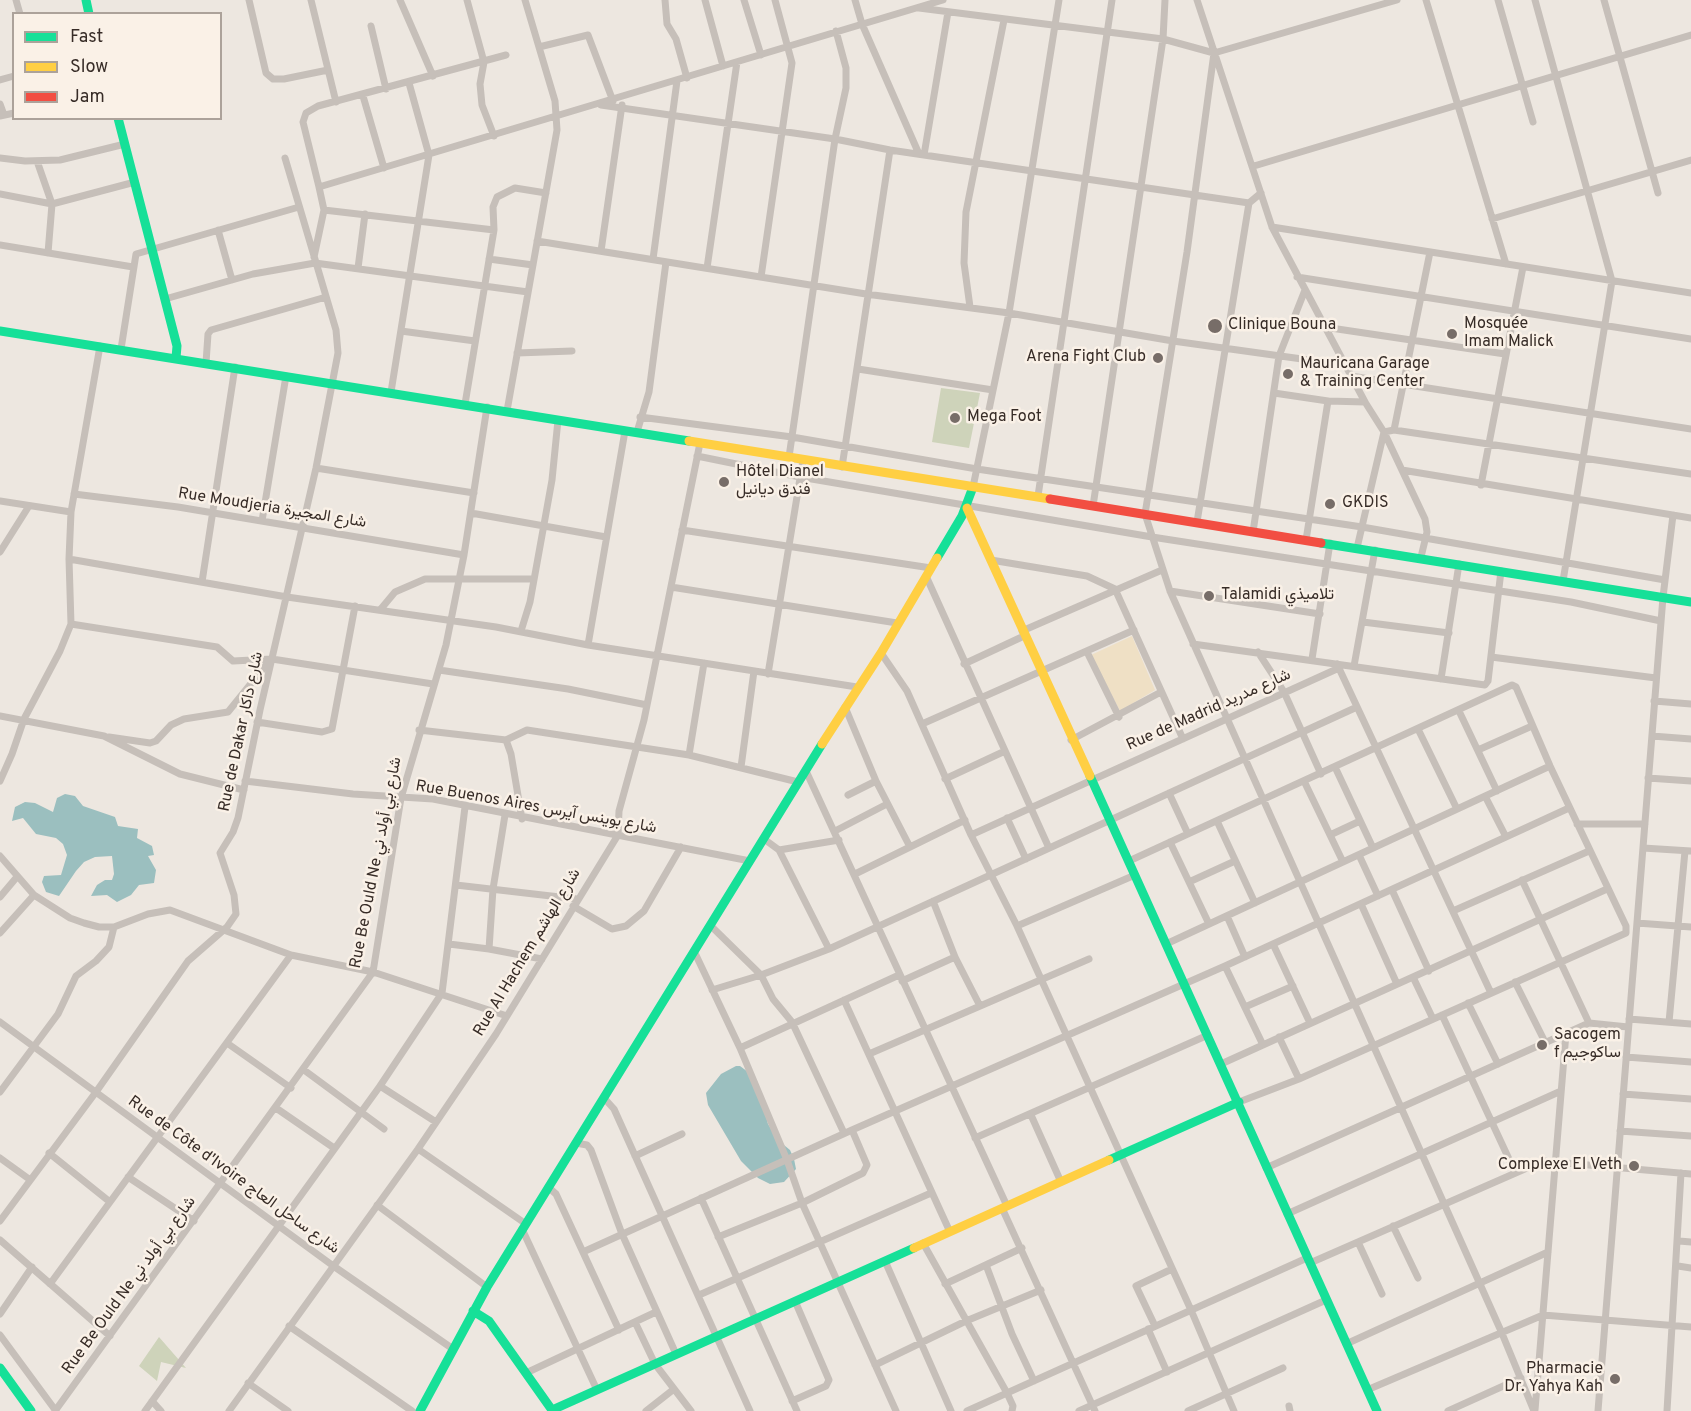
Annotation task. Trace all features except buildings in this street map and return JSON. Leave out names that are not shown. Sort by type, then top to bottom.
[{"type":"main road","points":[[119,120],[177,346],[176,358]]},
{"type":"main road","points":[[0,331],[487,407],[1691,602]]},
{"type":"main road","points":[[420,1411],[487,1287],[857,687],[881,653],[967,507],[973,487]]},
{"type":"main road","points":[[967,507],[1071,740],[1111,821],[1239,1102],[1266,1168],[1377,1411]]},
{"type":"main road","points":[[473,1311],[489,1321],[552,1410],[1239,1102]]},
{"type":"main road","points":[[0,1368],[31,1411]]},
{"type":"street","points":[[249,0],[266,73],[273,79],[284,79],[328,70]]},
{"type":"street","points":[[311,0],[336,102]]},
{"type":"street","points":[[400,0],[434,76]]},
{"type":"street","points":[[468,0],[484,62],[480,84],[482,105],[494,136]]},
{"type":"street","points":[[507,411],[546,193],[557,117],[525,0]]},
{"type":"street","points":[[665,0],[668,24],[687,78]]},
{"type":"street","points":[[705,0],[723,66]]},
{"type":"street","points":[[744,0],[761,55]]},
{"type":"street","points":[[761,277],[784,131],[792,63],[775,0]]},
{"type":"street","points":[[855,0],[862,24],[922,154]]},
{"type":"street","points":[[319,187],[613,101],[943,0]]},
{"type":"street","points":[[973,487],[1010,313],[1059,0]]},
{"type":"street","points":[[1038,496],[1112,0]]},
{"type":"street","points":[[1093,506],[1163,39],[1165,0]]},
{"type":"street","points":[[1197,0],[1254,166],[1272,227],[1324,327],[1384,432],[1425,519],[1425,537],[1421,557]]},
{"type":"street","points":[[917,7],[1004,21],[1163,39],[1214,53],[1397,0]]},
{"type":"street","points":[[1426,0],[1506,264]]},
{"type":"street","points":[[1498,0],[1533,122]]},
{"type":"street","points":[[1535,0],[1612,281],[1563,581]]},
{"type":"street","points":[[1604,0],[1658,192]]},
{"type":"street","points":[[922,154],[948,12]]},
{"type":"street","points":[[970,308],[964,263],[966,212],[1004,21]]},
{"type":"street","points":[[371,26],[386,89]]},
{"type":"street","points":[[789,457],[835,139],[846,88],[846,68],[836,32]]},
{"type":"street","points":[[538,47],[588,35],[613,101]]},
{"type":"street","points":[[1254,166],[1691,35]]},
{"type":"street","points":[[1214,53],[1173,341],[1145,514],[1170,591],[1501,1331],[1534,1411]]},
{"type":"street","points":[[314,260],[324,210],[303,122],[306,113],[318,106],[363,96],[506,55]]},
{"type":"street","points":[[707,268],[730,124],[737,62]]},
{"type":"street","points":[[653,260],[677,81]]},
{"type":"street","points":[[391,392],[429,155],[409,83]]},
{"type":"street","points":[[363,96],[384,168]]},
{"type":"street","points":[[601,251],[623,98]]},
{"type":"street","points":[[0,104],[2,116]]},
{"type":"street","points":[[598,105],[784,131],[890,150],[1249,203]]},
{"type":"street","points":[[0,158],[60,160],[125,144]]},
{"type":"street","points":[[842,466],[858,369],[866,294],[890,150]]},
{"type":"street","name":"Rue de Dakar شارع داكار","points":[[0,1221],[29,1179],[96,1092],[188,961],[232,921],[236,906],[220,853],[233,832],[244,790],[257,722],[316,468],[338,345],[285,158]]},
{"type":"street","points":[[1492,219],[1691,160]]},
{"type":"street","points":[[37,161],[52,204],[48,253]]},
{"type":"street","points":[[0,194],[52,204],[135,182]]},
{"type":"street","points":[[465,404],[494,230],[493,207],[497,197],[515,188],[546,193]]},
{"type":"street","points":[[1197,522],[1249,203],[1261,193]]},
{"type":"street","points":[[121,349],[136,254],[299,207]]},
{"type":"street","points":[[324,210],[494,230]]},
{"type":"street","points":[[358,268],[365,214]]},
{"type":"street","points":[[1272,227],[1691,293]]},
{"type":"street","points":[[218,230],[232,280]]},
{"type":"street","points":[[537,241],[866,294],[1064,321],[1173,341],[1345,365]]},
{"type":"street","points":[[0,245],[133,267]]},
{"type":"street","points":[[1394,430],[1430,252]]},
{"type":"street","points":[[489,259],[532,265]]},
{"type":"street","points":[[165,300],[232,280],[314,260],[528,292]]},
{"type":"street","points":[[637,432],[649,392],[666,262]]},
{"type":"street","points":[[1480,485],[1522,267]]},
{"type":"street","points":[[1297,277],[1691,339]]},
{"type":"street","points":[[1253,532],[1279,356],[1305,290]]},
{"type":"street","points":[[206,363],[208,334],[211,330],[326,297]]},
{"type":"street","points":[[1324,327],[1505,354]]},
{"type":"street","points":[[401,331],[475,341]]},
{"type":"street","points":[[0,781],[9,763],[24,719],[60,651],[70,624],[71,512],[100,346]]},
{"type":"street","points":[[517,353],[572,351]]},
{"type":"street","points":[[202,582],[235,368]]},
{"type":"street","points":[[858,369],[993,390]]},
{"type":"street","points":[[262,521],[286,376]]},
{"type":"street","points":[[1351,376],[1691,429]]},
{"type":"street","points":[[1274,393],[1365,402]]},
{"type":"street","points":[[1306,540],[1328,400]]},
{"type":"street","name":"Rue Be Ould Ne شارع بي أولد ني","points":[[55,1411],[373,972],[401,798],[419,730],[439,670],[460,578],[487,407]]},
{"type":"street","points":[[640,417],[792,437],[977,470],[1148,493],[1256,513],[1425,537],[1665,580]]},
{"type":"street","points":[[521,632],[534,579],[558,420]]},
{"type":"street","points":[[1384,432],[1394,430],[1691,474]]},
{"type":"street","points":[[588,645],[625,431]]},
{"type":"street","points":[[1357,548],[1384,432]]},
{"type":"street","name":"Rue Al Hachem شارع الهاشم","points":[[228,1411],[418,1149],[507,1016],[618,835],[619,811],[647,705],[700,443]]},
{"type":"street","points":[[697,456],[967,507],[1371,570],[1661,621]]},
{"type":"street","points":[[768,674],[803,460]]},
{"type":"street","points":[[316,468],[474,493]]},
{"type":"street","points":[[1402,470],[1480,485],[1691,518]]},
{"type":"street","name":"Rue Moudjeria شارع المجيرة","points":[[74,494],[303,527],[464,555]]},
{"type":"street","points":[[0,501],[71,512]]},
{"type":"street","points":[[0,552],[29,506]]},
{"type":"street","points":[[471,513],[606,537]]},
{"type":"street","points":[[1598,1411],[1654,701],[1672,514]]},
{"type":"street","points":[[682,530],[789,544],[928,572],[964,664],[1048,848]]},
{"type":"street","points":[[1312,659],[1330,543]]},
{"type":"street","points":[[1354,666],[1375,550]]},
{"type":"street","points":[[69,559],[287,597],[521,632],[588,645],[857,687]]},
{"type":"street","points":[[991,560],[1087,576],[1115,589],[1183,739]]},
{"type":"street","points":[[1441,679],[1459,564]]},
{"type":"street","points":[[964,664],[1115,589],[1162,570]]},
{"type":"street","points":[[1193,644],[1485,685],[1488,681],[1501,571]]},
{"type":"street","points":[[380,610],[395,592],[425,579],[534,579]]},
{"type":"street","points":[[670,587],[897,623]]},
{"type":"street","points":[[1170,591],[1320,614]]},
{"type":"street","points":[[257,722],[322,732],[330,731],[355,606]]},
{"type":"street","points":[[1363,622],[1449,633]]},
{"type":"street","points":[[70,624],[217,647],[233,661],[272,659],[433,684]]},
{"type":"street","points":[[922,724],[1134,630]]},
{"type":"street","points":[[1087,652],[1119,717]]},
{"type":"street","points":[[1258,652],[1284,692],[1321,774]]},
{"type":"street","points":[[881,653],[907,691],[971,835],[992,872],[1119,1156],[1191,1310],[1234,1411]]},
{"type":"street","points":[[1491,657],[1656,678]]},
{"type":"street","points":[[0,716],[104,736],[156,741],[171,725],[184,719],[228,712],[272,659]]},
{"type":"street","points":[[690,755],[704,663]]},
{"type":"street","points":[[1338,665],[1491,993]]},
{"type":"street","name":"Rue de Madrid شارع مدريد","points":[[971,835],[1183,739],[1338,665]]},
{"type":"street","points":[[439,670],[568,689],[647,705]]},
{"type":"street","points":[[741,767],[754,671]]},
{"type":"street","points":[[1129,861],[1512,685],[1516,687],[1569,808],[1627,931],[1299,1079],[1239,1102]]},
{"type":"street","points":[[1071,740],[1119,717],[1161,692]]},
{"type":"street","points":[[1654,701],[1691,704]]},
{"type":"street","points":[[712,990],[761,975],[829,949],[992,872],[1111,821],[1357,706]]},
{"type":"street","points":[[845,707],[876,781],[910,847]]},
{"type":"street","points":[[1459,711],[1497,791]]},
{"type":"street","points":[[1478,750],[1532,726]]},
{"type":"street","points":[[1419,729],[1457,809]]},
{"type":"street","points":[[419,730],[506,740],[527,730],[690,755],[798,782]]},
{"type":"street","points":[[104,736],[180,774],[244,790]]},
{"type":"street","points":[[1652,736],[1691,739]]},
{"type":"street","points":[[506,740],[511,754],[522,819]]},
{"type":"street","points":[[945,778],[1005,751]]},
{"type":"street","points":[[1166,944],[1550,766]]},
{"type":"street","points":[[1335,767],[1373,848]]},
{"type":"street","points":[[806,771],[855,874],[900,978],[953,1086],[1094,1408]]},
{"type":"street","points":[[1648,778],[1691,781]]},
{"type":"street","name":"Rue Buenos Aires شارع بوينس آيرس","points":[[246,781],[401,798],[433,799],[522,819],[750,861]]},
{"type":"street","points":[[848,795],[876,781]]},
{"type":"street","points":[[1304,781],[1343,862]]},
{"type":"street","points":[[1169,793],[1188,834]]},
{"type":"street","points":[[1485,796],[1506,837]]},
{"type":"street","points":[[835,831],[887,804]]},
{"type":"street","points":[[145,1411],[380,1086],[442,993],[465,807]]},
{"type":"street","points":[[583,1252],[844,1133],[1226,966],[1569,808]]},
{"type":"street","points":[[489,949],[493,889],[505,815]]},
{"type":"street","points":[[1007,818],[1026,859]]},
{"type":"street","points":[[855,874],[965,820]]},
{"type":"street","points":[[1217,821],[1255,903]]},
{"type":"street","points":[[1330,835],[1360,821]]},
{"type":"street","points":[[1577,824],[1644,824]]},
{"type":"street","points":[[764,839],[779,850],[829,949]]},
{"type":"street","points":[[779,850],[839,840]]},
{"type":"street","points":[[1170,842],[1209,924]]},
{"type":"street","points":[[456,885],[575,903],[612,929],[627,926],[644,911],[681,848]]},
{"type":"street","points":[[1643,848],[1688,851],[1669,1022]]},
{"type":"street","points":[[1453,911],[1589,851]]},
{"type":"street","points":[[1359,855],[1378,896]]},
{"type":"street","points":[[0,856],[16,878],[34,895],[70,918],[99,927],[114,927],[148,914],[170,910],[220,931],[291,955],[373,972],[507,1016]]},
{"type":"street","points":[[1189,882],[1236,861]]},
{"type":"street","points":[[1017,926],[1135,875]]},
{"type":"street","points":[[0,897],[16,878]]},
{"type":"street","points":[[1522,880],[1589,1023]]},
{"type":"street","points":[[1221,1064],[1541,921],[1607,889]]},
{"type":"street","points":[[1392,890],[1429,971]]},
{"type":"street","points":[[0,933],[34,895]]},
{"type":"street","points":[[933,901],[955,957],[980,1006]]},
{"type":"street","points":[[1361,904],[1397,984]]},
{"type":"street","points":[[1227,916],[1245,957]]},
{"type":"street","points":[[1637,923],[1691,927]]},
{"type":"street","points":[[710,925],[761,975],[773,999],[792,1022],[844,1133]]},
{"type":"street","points":[[0,1092],[58,1014],[76,976],[96,961],[109,947],[114,927]]},
{"type":"street","points":[[449,944],[542,959]]},
{"type":"street","points":[[1273,944],[1310,1023]]},
{"type":"street","points":[[694,951],[740,1048],[787,1160],[802,1203],[896,1411]]},
{"type":"street","points":[[50,1284],[291,955]]},
{"type":"street","points":[[740,1048],[792,1022],[955,957]]},
{"type":"street","points":[[869,1054],[1089,959]]},
{"type":"street","points":[[1226,966],[1263,1045]]},
{"type":"street","points":[[1413,977],[1433,1019]]},
{"type":"street","points":[[1515,982],[1545,1042]]},
{"type":"street","points":[[1245,1007],[1293,986]]},
{"type":"street","points":[[844,1000],[950,1232]]},
{"type":"street","points":[[1468,1003],[1498,1064]]},
{"type":"street","points":[[1442,1015],[1515,1172]]},
{"type":"street","name":"Rue de Côte d'Ivoire شارع ساحل العاج","points":[[0,1022],[332,1265],[453,1349]]},
{"type":"street","points":[[1266,1168],[1589,1023],[1691,1024]]},
{"type":"street","points":[[1534,1411],[1566,1033]]},
{"type":"street","points":[[975,1138],[1208,1035]]},
{"type":"street","points":[[1279,1037],[1299,1079]]},
{"type":"street","points":[[227,1043],[291,1088]]},
{"type":"street","points":[[1626,1057],[1691,1062]]},
{"type":"street","points":[[304,1070],[384,1129]]},
{"type":"street","points":[[380,1086],[436,1122]]},
{"type":"street","points":[[1287,1214],[1561,1091]]},
{"type":"street","points":[[1623,1094],[1691,1099]]},
{"type":"street","points":[[604,1098],[614,1109],[750,1411]]},
{"type":"street","points":[[276,1108],[334,1148]]},
{"type":"street","points":[[1031,1114],[1061,1182]]},
{"type":"street","points":[[718,1237],[802,1203],[867,1170],[852,1130]]},
{"type":"street","points":[[1620,1131],[1691,1136]]},
{"type":"street","points":[[635,1156],[682,1134]]},
{"type":"street","points":[[576,1143],[587,1145],[591,1150],[622,1234],[676,1354]]},
{"type":"street","points":[[418,1149],[524,1227],[597,1390]]},
{"type":"street","points":[[49,1153],[110,1202]]},
{"type":"street","points":[[0,1158],[29,1179]]},
{"type":"street","points":[[966,1411],[1191,1310],[1358,1242],[1543,1161],[1691,1174]]},
{"type":"street","points":[[1667,1411],[1678,1266],[1681,1173]]},
{"type":"street","points":[[128,1177],[194,1221]]},
{"type":"street","points":[[548,1187],[556,1194],[619,1330]]},
{"type":"street","points":[[699,1295],[931,1192]]},
{"type":"street","points":[[701,1198],[797,1411]]},
{"type":"street","points":[[377,1205],[487,1287]]},
{"type":"street","points":[[1393,1226],[1418,1278]]},
{"type":"street","points":[[0,1240],[110,1336]]},
{"type":"street","points":[[1679,1241],[1691,1242]]},
{"type":"street","points":[[1358,1242],[1382,1294]]},
{"type":"street","points":[[922,1243],[1007,1393],[1013,1406],[1012,1411]]},
{"type":"street","points":[[945,1284],[1022,1248]]},
{"type":"street","points":[[1346,1344],[1548,1252]]},
{"type":"street","points":[[885,1261],[951,1411]]},
{"type":"street","points":[[986,1265],[1001,1306],[1034,1381]]},
{"type":"street","points":[[1678,1266],[1691,1268]]},
{"type":"street","points":[[0,1314],[32,1267]]},
{"type":"street","points":[[1167,1372],[1136,1286],[1172,1269]]},
{"type":"street","points":[[875,1365],[966,1321],[1041,1290]]},
{"type":"street","points":[[1080,1411],[1094,1408],[1167,1372],[1326,1300]]},
{"type":"street","points":[[792,1401],[826,1386],[829,1380],[795,1301]]},
{"type":"street","points":[[526,1373],[656,1312]]},
{"type":"street","points":[[1367,1390],[1543,1315],[1691,1327]]},
{"type":"street","points":[[635,1322],[655,1364],[691,1411]]},
{"type":"street","points":[[289,1326],[412,1411]]},
{"type":"street","points":[[0,1335],[55,1411]]},
{"type":"street","points":[[1188,1411],[1283,1368]]},
{"type":"street","points":[[1448,1411],[1521,1378]]},
{"type":"street","points":[[248,1383],[288,1411]]},
{"type":"street","points":[[646,1411],[674,1389]]},
{"type":"street","points":[[152,1401],[161,1411]]},
{"type":"green space","name":"Mega Foot","points":[[941,388],[980,393],[969,448],[932,442]]},
{"type":"green space","points":[[159,1337],[186,1368],[161,1362],[157,1381],[139,1366]]},
{"type":"sand","points":[[1132,636],[1155,690],[1120,711],[1091,655]]},
{"type":"water","points":[[65,794],[75,796],[83,806],[115,817],[118,826],[138,829],[137,838],[152,846],[154,855],[148,856],[156,870],[154,883],[139,885],[131,895],[117,902],[107,895],[91,896],[97,885],[105,880],[112,880],[114,874],[112,856],[95,857],[84,862],[59,896],[46,892],[42,882],[44,876],[61,875],[67,855],[63,844],[56,838],[36,834],[23,818],[12,821],[15,807],[25,802],[35,803],[53,812],[57,798]]},
{"type":"water","points":[[736,1066],[748,1072],[763,1104],[768,1124],[779,1141],[790,1150],[794,1159],[796,1169],[784,1182],[770,1184],[758,1178],[741,1161],[708,1105],[706,1093],[721,1074]]},
{"type":"traffic: fast","points":[[86,0],[89,12]]},
{"type":"traffic: fast","points":[[119,120],[177,346],[176,358]]},
{"type":"traffic: fast","points":[[0,331],[689,441]]},
{"type":"traffic: fast","points":[[937,558],[962,516],[973,487]]},
{"type":"traffic: fast","points":[[1321,543],[1691,602]]},
{"type":"traffic: fast","points":[[420,1411],[487,1287],[822,744]]},
{"type":"traffic: fast","points":[[1090,776],[1377,1411]]},
{"type":"traffic: fast","points":[[1109,1160],[1239,1102]]},
{"type":"traffic: fast","points":[[473,1311],[489,1321],[552,1410],[914,1248]]},
{"type":"traffic: fast","points":[[0,1368],[31,1411]]},
{"type":"traffic: slow","points":[[689,441],[1050,499]]},
{"type":"traffic: slow","points":[[967,508],[1090,776]]},
{"type":"traffic: slow","points":[[822,744],[881,653],[937,558]]},
{"type":"traffic: slow","points":[[914,1248],[1109,1160]]},
{"type":"traffic: jam","points":[[1050,499],[1321,543]]},
{"type":"place","name":"Clinique Bouna","points":[[1215,326]]},
{"type":"place","name":"Mosquée Imam Malick","points":[[1452,334]]},
{"type":"place","name":"Arena Fight Club","points":[[1158,358]]},
{"type":"place","name":"Mauricana Garage & Training Center","points":[[1288,374]]},
{"type":"place","name":"Mega Foot","points":[[955,418]]},
{"type":"place","name":"Hôtel Dianel فندق ديانيل","points":[[724,482]]},
{"type":"place","name":"GKDIS","points":[[1330,504]]},
{"type":"place","name":"Talamidi تلاميذي","points":[[1209,596]]},
{"type":"place","name":"Sacogem f ساكوجيم","points":[[1542,1045]]},
{"type":"place","name":"Complexe El Veth","points":[[1634,1166]]},
{"type":"place","name":"Pharmacie Dr. Yahya Kah","points":[[1615,1379]]}]
